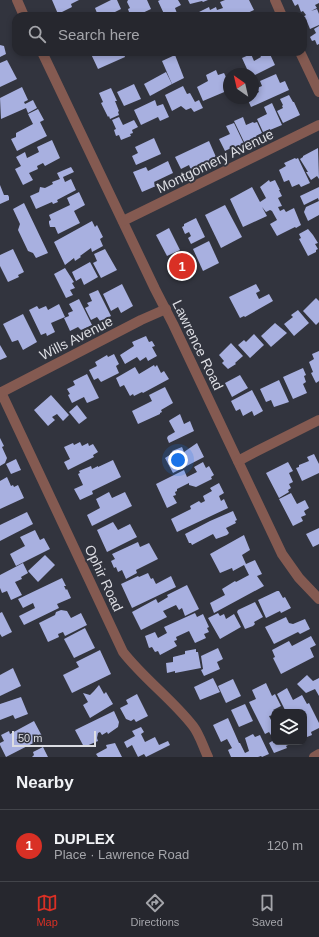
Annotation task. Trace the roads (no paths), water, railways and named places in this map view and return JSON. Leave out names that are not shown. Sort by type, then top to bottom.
[{"type":"street","points":[[17,0],[22,12]]},
{"type":"street","points":[[275,0],[280,12]]},
{"type":"street","name":"Lawrence Road","points":[[44,56],[282,554],[299,578],[319,599]]},
{"type":"street","points":[[302,56],[319,92]]},
{"type":"street","name":"Montgomery Avenue","points":[[123,221],[319,125]]},
{"type":"street","name":"Wills Avenue","points":[[0,392],[141,320],[166,309]]},
{"type":"street","name":"Ophir Road","points":[[0,392],[123,652],[182,713],[194,728],[208,757]]},
{"type":"street","points":[[238,461],[319,420]]},
{"type":"street","points":[[314,757],[319,754]]},
{"type":"place","name":"DUPLEX","points":[[182,266]]}]
